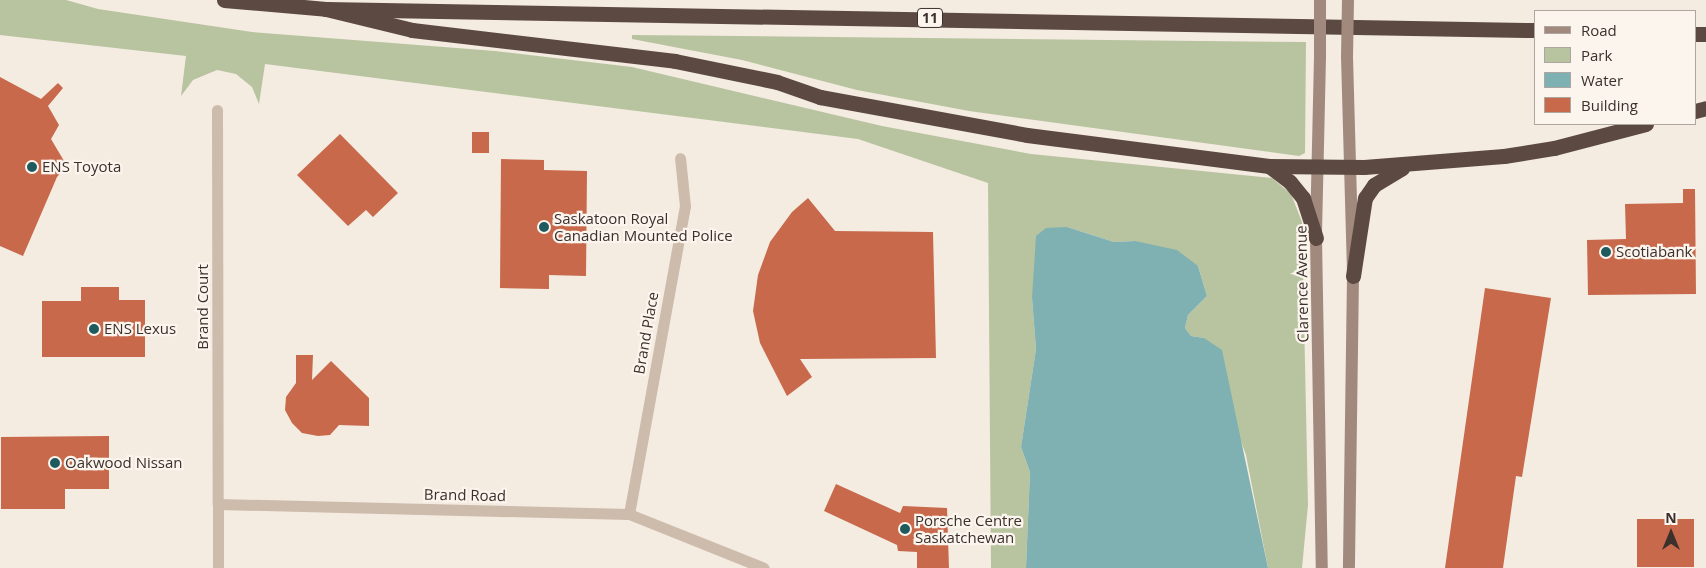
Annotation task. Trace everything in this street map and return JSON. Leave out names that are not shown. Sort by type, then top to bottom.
[{"type":"highway","name":"11","points":[[224,0],[326,9],[1534,30]]},
{"type":"highway","points":[[326,9],[412,30],[675,61],[777,82],[820,97],[989,128],[1270,166],[1350,167],[1419,163],[1554,148],[1642,125]]},
{"type":"highway","points":[[1353,276],[1365,198],[1390,172],[1419,163]]},
{"type":"highway","points":[[1270,166],[1290,182],[1303,198],[1316,238]]},
{"type":"main road","name":"Clarence Avenue","points":[[1320,0],[1319,166],[1316,238],[1322,568]]},
{"type":"main road","points":[[1348,0],[1347,57],[1353,276],[1349,568]]},
{"type":"street","name":"Brand Court","points":[[217,110],[218,504]]},
{"type":"street","name":"Brand Place","points":[[629,514],[685,206],[680,158]]},
{"type":"street","name":"Brand Road","points":[[218,504],[629,514],[764,568]]},
{"type":"street","points":[[218,504],[218,568]]},
{"type":"green space","points":[[0,0],[66,0],[98,9],[252,32],[495,51],[632,67],[882,126],[1031,154],[1272,178],[1291,194],[1302,222],[1308,505],[1302,568],[1268,568],[1246,455],[1204,338],[1191,336],[1185,328],[1188,315],[1207,296],[1198,266],[1135,241],[1114,242],[1067,227],[1032,298],[1036,349],[1021,447],[1030,472],[1026,568],[991,568],[988,183],[858,139],[265,64],[259,104],[252,87],[236,74],[217,70],[193,80],[181,96],[186,56],[0,35]]},
{"type":"green space","points":[[632,35],[1306,42],[1305,153],[1299,156],[969,111],[857,90],[742,60],[632,39]]},
{"type":"water","points":[[1067,227],[1114,242],[1135,241],[1177,250],[1198,266],[1207,296],[1188,315],[1185,328],[1191,336],[1204,338],[1222,350],[1268,568],[1026,568],[1030,472],[1021,447],[1036,349],[1032,298],[1036,236],[1046,228]]},
{"type":"building","name":"ENS Toyota","points":[[0,77],[41,99],[58,83],[63,88],[48,106],[59,125],[51,139],[67,166],[57,177],[23,256],[0,246]]},
{"type":"building","points":[[472,132],[489,132],[489,153],[472,153]]},
{"type":"building","points":[[340,134],[398,193],[373,217],[366,210],[348,226],[297,175]]},
{"type":"building","name":"Saskatoon Royal Canadian Mounted Police","points":[[501,159],[544,160],[544,170],[587,171],[586,276],[549,275],[549,289],[500,288]]},
{"type":"building","points":[[1683,189],[1695,189],[1696,294],[1588,295],[1587,240],[1626,239],[1625,204],[1683,203]]},
{"type":"building","points":[[808,198],[835,231],[933,232],[936,358],[800,359],[812,377],[787,396],[760,343],[753,311],[758,275],[770,242],[792,212]]},
{"type":"building","name":"ENS Lexus","points":[[81,287],[119,287],[119,300],[145,300],[145,357],[42,357],[42,301],[81,301]]},
{"type":"building","points":[[1485,288],[1551,298],[1522,477],[1516,476],[1503,568],[1445,568]]},
{"type":"building","points":[[296,355],[313,355],[312,380],[331,361],[369,398],[369,426],[339,425],[330,435],[318,436],[302,433],[292,423],[285,410],[286,397],[296,383]]},
{"type":"building","name":"Oakwood Nissan","points":[[109,436],[109,489],[65,489],[65,509],[1,509],[1,437]]},
{"type":"building","name":"Porsche Centre Saskatchewan","points":[[836,484],[900,513],[903,506],[947,508],[949,568],[917,568],[917,552],[898,551],[897,545],[824,511]]},
{"type":"building","points":[[1637,519],[1694,519],[1694,567],[1637,567]]},
{"type":"place","name":"ENS Toyota","points":[[32,167]]},
{"type":"place","name":"Saskatoon Royal Canadian Mounted Police","points":[[544,227]]},
{"type":"place","name":"Scotiabank","points":[[1606,252]]},
{"type":"place","name":"ENS Lexus","points":[[94,329]]},
{"type":"place","name":"Oakwood Nissan","points":[[55,463]]},
{"type":"place","name":"Porsche Centre Saskatchewan","points":[[905,529]]}]
